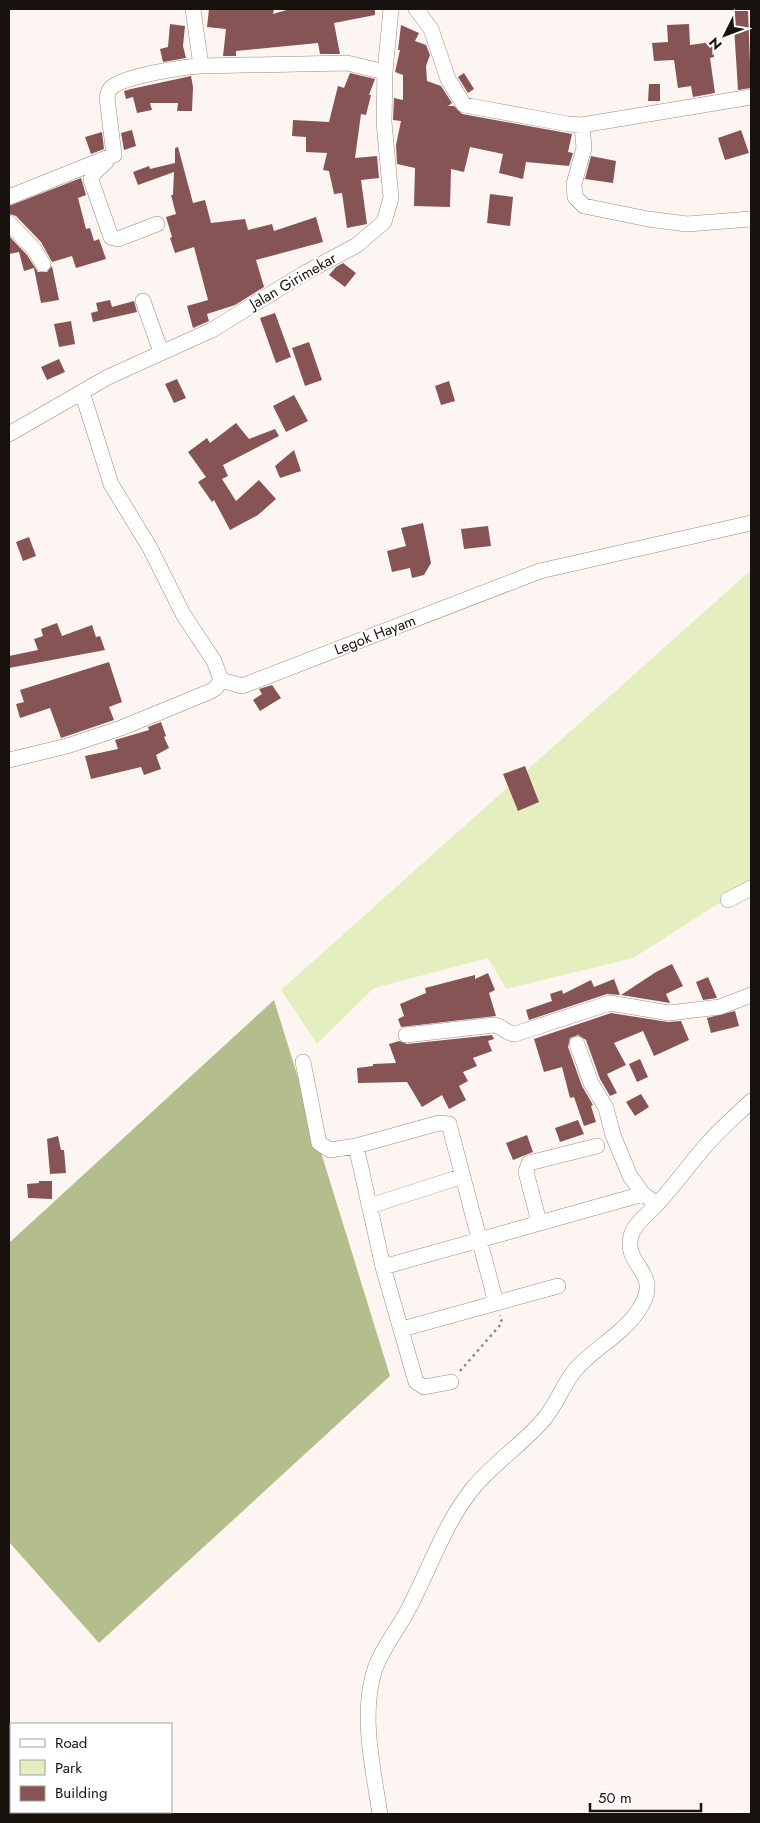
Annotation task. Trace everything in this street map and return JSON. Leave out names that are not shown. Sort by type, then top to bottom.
[{"type":"street","points":[[193,9],[201,66]]},
{"type":"street","name":"Jalan Girimekar","points":[[9,434],[82,392],[160,352],[212,330],[303,274],[357,245],[384,222],[391,198],[384,122],[385,72],[391,9]]},
{"type":"street","points":[[416,9],[430,30],[448,79],[464,104],[582,125],[751,97]]},
{"type":"street","points":[[114,155],[106,98],[112,87],[132,78],[201,66],[347,63],[385,72]]},
{"type":"street","points":[[582,125],[584,148],[574,184],[576,197],[584,206],[648,219],[687,224],[751,219]]},
{"type":"street","points":[[9,197],[114,155]]},
{"type":"street","points":[[114,155],[94,173],[91,180],[110,237],[118,239],[156,224]]},
{"type":"street","points":[[9,223],[44,264]]},
{"type":"street","points":[[143,301],[160,352]]},
{"type":"street","points":[[9,760],[68,746],[121,728],[209,692],[221,680],[214,661],[184,614],[150,548],[111,484],[82,392]]},
{"type":"street","name":"Legok Hayam","points":[[221,680],[242,686],[540,571],[751,523]]},
{"type":"street","points":[[728,900],[751,888]]},
{"type":"street","points":[[406,1035],[494,1025],[500,1026],[506,1033],[515,1034],[610,1003],[669,1013],[720,1007],[751,995]]},
{"type":"street","points":[[578,1044],[591,1083],[606,1108],[613,1134],[630,1176],[642,1194],[658,1203]]},
{"type":"street","points":[[303,1062],[319,1142],[330,1150],[356,1146],[439,1122],[449,1124],[496,1303]]},
{"type":"street","points":[[380,1814],[371,1751],[368,1710],[375,1668],[408,1610],[463,1501],[476,1484],[544,1419],[558,1401],[573,1373],[589,1355],[616,1334],[637,1313],[646,1297],[648,1280],[634,1258],[630,1237],[635,1227],[658,1203],[709,1142],[751,1101]]},
{"type":"street","points":[[356,1146],[383,1267],[416,1382],[424,1387],[451,1382]]},
{"type":"street","points":[[539,1222],[526,1172],[527,1167],[532,1161],[597,1146]]},
{"type":"street","points":[[370,1206],[463,1176]]},
{"type":"street","points":[[383,1267],[642,1194]]},
{"type":"street","points":[[402,1329],[558,1286]]},
{"type":"path","points":[[451,1382],[502,1323]]},
{"type":"green space","points":[[751,570],[751,883],[633,958],[506,989],[488,958],[374,988],[317,1044],[281,990]]},
{"type":"green space","points":[[274,1000],[390,1376],[99,1643],[9,1542],[9,1243]]},
{"type":"building","points":[[209,9],[274,9],[273,14],[290,9],[375,9],[375,15],[334,23],[340,54],[320,54],[318,43],[236,51],[236,56],[223,56],[226,29],[207,27]]},
{"type":"building","points":[[733,11],[748,11],[751,88],[738,90]]},
{"type":"building","points":[[170,24],[185,26],[183,46],[186,58],[163,62],[160,49],[168,47]]},
{"type":"building","points":[[689,24],[690,45],[712,42],[714,57],[710,58],[715,93],[693,97],[691,86],[678,88],[674,60],[654,61],[652,43],[668,42],[667,25]]},
{"type":"building","points":[[401,25],[419,33],[415,41],[426,45],[430,55],[426,66],[427,81],[441,86],[452,103],[448,106],[454,106],[462,114],[572,134],[568,152],[573,153],[569,166],[526,162],[523,179],[499,173],[503,154],[470,147],[464,172],[451,169],[450,207],[414,206],[415,168],[397,164],[396,145],[401,121],[393,120],[394,98],[403,100],[403,75],[395,72],[400,50],[398,50]]},
{"type":"building","points":[[350,73],[375,79],[369,95],[371,95],[366,115],[361,114],[355,158],[377,156],[379,178],[361,180],[367,224],[347,228],[342,193],[334,194],[329,171],[323,170],[327,153],[306,152],[306,137],[292,136],[293,120],[329,122],[338,86],[344,88]]},
{"type":"building","points":[[464,73],[474,89],[468,93],[458,77]]},
{"type":"building","points":[[191,76],[193,87],[192,111],[177,111],[178,103],[150,103],[152,110],[137,113],[133,97],[126,99],[124,91]]},
{"type":"building","points":[[649,84],[660,84],[660,101],[648,101]]},
{"type":"building","points":[[132,130],[136,146],[124,150],[121,133]]},
{"type":"building","points":[[741,130],[749,153],[725,160],[718,138]]},
{"type":"building","points":[[102,132],[104,149],[91,154],[85,137]]},
{"type":"building","points":[[178,147],[193,203],[205,200],[211,223],[245,219],[248,230],[272,224],[274,231],[316,217],[323,242],[256,260],[264,287],[235,305],[207,314],[209,321],[193,328],[187,306],[208,300],[194,247],[175,253],[170,238],[172,237],[166,217],[176,214],[171,195],[173,195],[174,172],[138,185],[133,172],[149,166],[150,169],[175,163],[175,148]]},
{"type":"building","points":[[591,156],[616,161],[613,183],[585,179]]},
{"type":"building","points":[[81,178],[86,195],[78,198],[86,229],[90,228],[94,241],[99,239],[106,259],[76,268],[72,256],[52,262],[41,242],[16,216],[9,214],[9,206]]},
{"type":"building","points":[[490,194],[513,197],[510,226],[487,223]]},
{"type":"building","points":[[9,236],[27,255],[38,272],[47,272],[52,266],[59,300],[41,303],[34,268],[24,271],[19,252],[9,254]]},
{"type":"building","points":[[343,263],[356,273],[345,287],[329,275],[336,267]]},
{"type":"building","points":[[110,300],[112,307],[134,301],[137,312],[93,322],[91,313],[98,311],[96,303]]},
{"type":"building","points":[[275,313],[291,357],[276,363],[260,318]]},
{"type":"building","points":[[71,321],[75,344],[59,347],[54,324]]},
{"type":"building","points":[[309,342],[322,380],[305,386],[292,348]]},
{"type":"building","points":[[59,359],[65,372],[47,380],[41,367]]},
{"type":"building","points":[[177,379],[186,398],[174,403],[165,384]]},
{"type":"building","points":[[449,381],[455,401],[441,405],[435,386]]},
{"type":"building","points":[[294,395],[308,421],[286,432],[273,406]]},
{"type":"building","points":[[236,423],[249,439],[275,429],[279,436],[223,465],[228,476],[222,479],[236,501],[259,480],[276,499],[258,515],[230,530],[214,500],[212,502],[198,482],[206,477],[188,452],[207,438],[210,443]]},
{"type":"building","points":[[294,450],[301,471],[280,478],[275,466]]},
{"type":"building","points":[[423,523],[431,563],[424,575],[412,578],[410,568],[392,572],[387,551],[406,546],[401,528]]},
{"type":"building","points":[[488,526],[491,546],[464,549],[461,529]]},
{"type":"building","points":[[29,537],[36,556],[23,561],[16,542]]},
{"type":"building","points":[[57,623],[62,636],[92,625],[96,637],[100,636],[105,650],[9,668],[9,656],[38,650],[34,639],[43,636],[41,629]]},
{"type":"building","points":[[109,662],[122,702],[109,707],[114,720],[61,738],[50,708],[20,718],[16,704],[24,702],[20,690]]},
{"type":"building","points":[[272,685],[281,698],[260,711],[253,700],[262,694],[259,689]]},
{"type":"building","points":[[161,722],[166,736],[164,737],[169,748],[156,755],[161,769],[144,775],[141,767],[91,779],[85,756],[118,749],[115,740],[149,730],[148,727]]},
{"type":"building","points":[[525,766],[539,802],[518,811],[503,774]]},
{"type":"building","points":[[672,964],[683,986],[666,994],[670,1003],[621,995],[656,972]]},
{"type":"building","points":[[488,973],[495,990],[489,993],[496,1016],[401,1027],[398,1019],[404,1016],[400,1004],[426,993],[425,988],[475,975],[475,979]]},
{"type":"building","points":[[708,977],[717,998],[703,1000],[696,982]]},
{"type":"building","points":[[614,979],[620,995],[607,994],[529,1020],[526,1010],[552,1001],[550,994],[562,990],[563,994],[591,980],[594,987]]},
{"type":"building","points":[[735,1011],[739,1026],[711,1033],[707,1018]]},
{"type":"building","points":[[611,1013],[668,1022],[681,1021],[689,1040],[654,1056],[643,1031],[614,1043],[626,1065],[607,1074],[617,1093],[610,1096],[600,1079],[586,1040],[578,1035],[570,1038],[568,1047],[582,1086],[593,1105],[591,1106],[596,1122],[584,1126],[574,1097],[570,1098],[562,1067],[544,1072],[534,1039]]},
{"type":"building","points":[[492,1035],[494,1039],[488,1041],[492,1051],[473,1058],[477,1066],[463,1072],[468,1081],[459,1086],[466,1100],[449,1109],[442,1095],[422,1107],[407,1082],[358,1083],[357,1068],[373,1066],[373,1064],[396,1063],[389,1044],[399,1041],[407,1044]]},
{"type":"building","points":[[640,1059],[648,1077],[637,1082],[629,1064]]},
{"type":"building","points":[[641,1094],[649,1107],[635,1116],[626,1102]]},
{"type":"building","points":[[578,1120],[584,1134],[560,1142],[555,1128]]},
{"type":"building","points":[[527,1135],[533,1152],[513,1160],[506,1143]]},
{"type":"building","points":[[58,1136],[61,1150],[64,1150],[66,1173],[50,1174],[47,1139]]},
{"type":"building","points":[[39,1181],[52,1181],[52,1199],[28,1198],[27,1184],[39,1183]]}]
